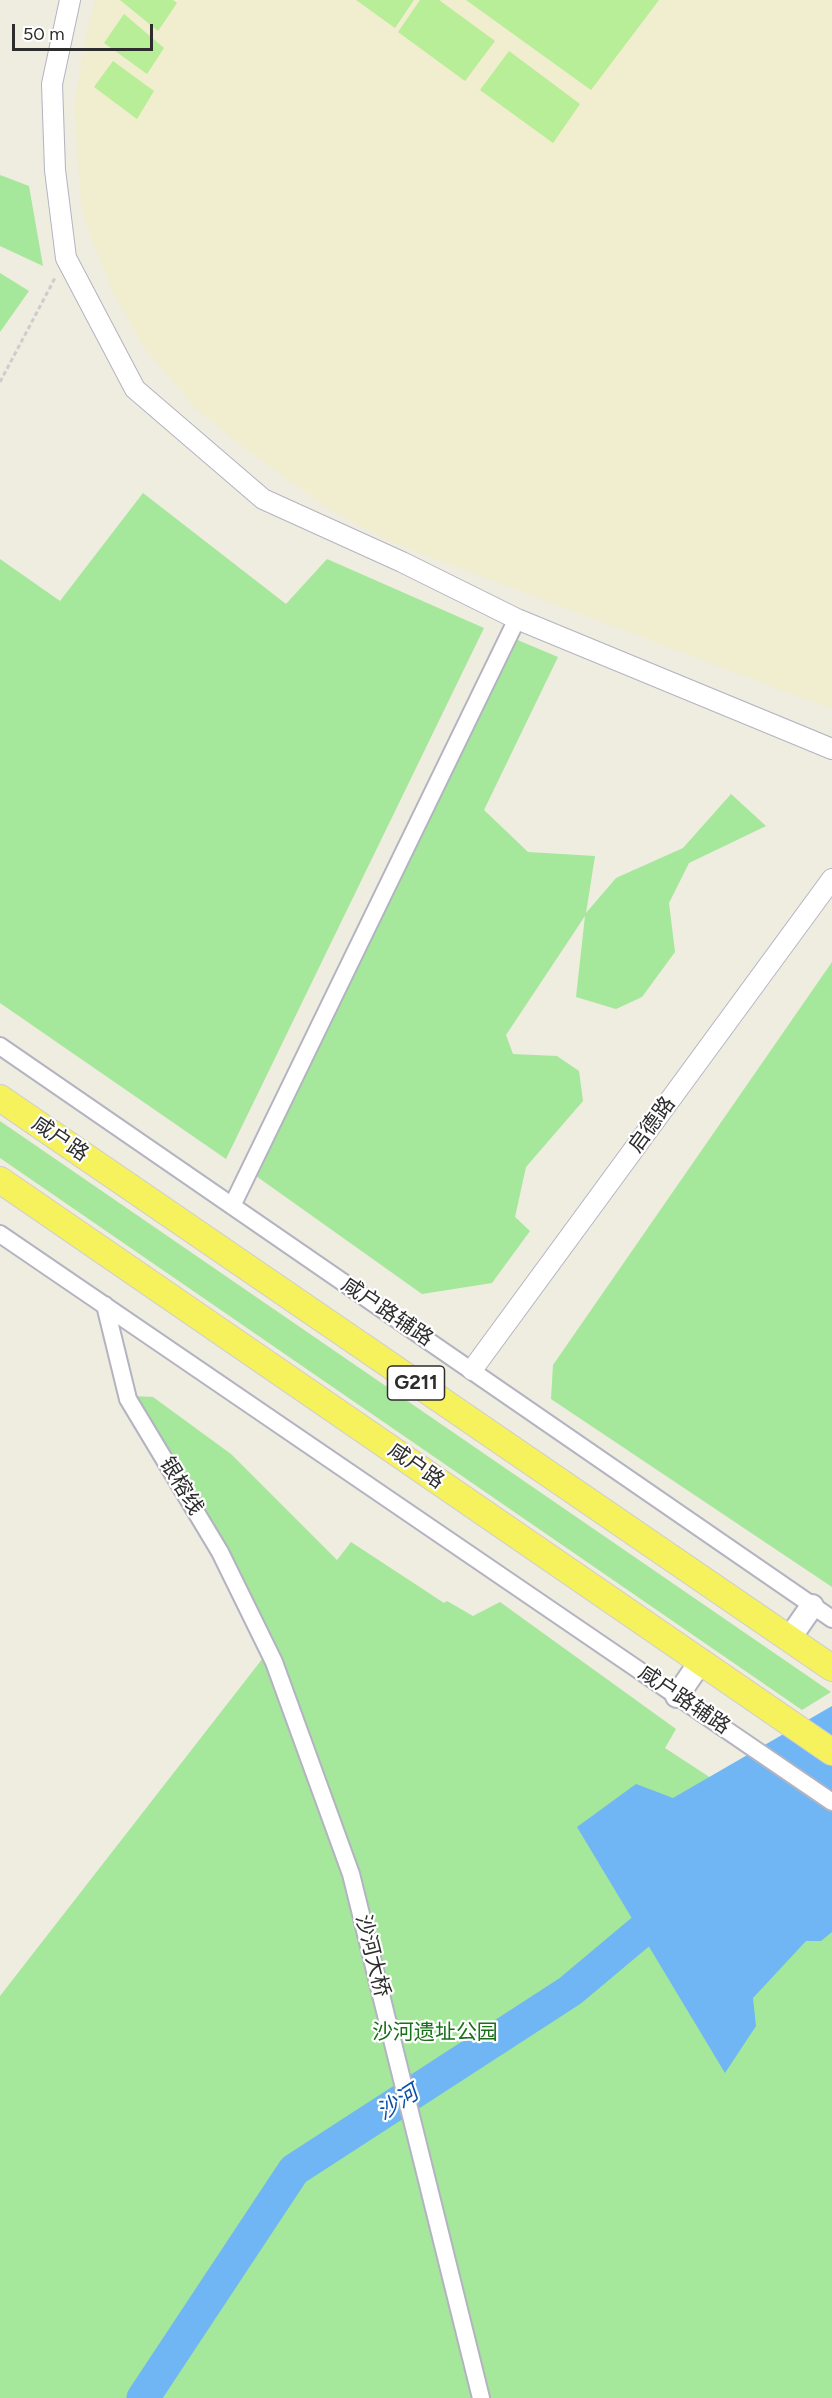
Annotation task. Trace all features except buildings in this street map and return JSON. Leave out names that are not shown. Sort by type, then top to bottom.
[{"type":"main road","name":"咸户路","points":[[0,1098],[832,1668]]},
{"type":"main road","name":"咸户路","points":[[0,1180],[832,1752]]},
{"type":"main road","points":[[789,1639],[812,1605]]},
{"type":"main road","points":[[677,1696],[701,1661]]},
{"type":"street","points":[[69,0],[52,84],[55,170],[66,258],[135,389],[263,499],[402,562],[517,619],[832,749]]},
{"type":"street","points":[[232,1206],[517,619]]},
{"type":"street","name":"启德路","points":[[472,1370],[832,879]]},
{"type":"street","name":"咸户路辅路","points":[[0,1046],[832,1619]]},
{"type":"street","name":"咸户路辅路","points":[[0,1233],[832,1802]]},
{"type":"street","name":"银榕线","points":[[105,1305],[128,1399],[220,1552],[274,1662]]},
{"type":"street","name":"沙河大桥","points":[[274,1662],[351,1874],[481,2398]]},
{"type":"path","points":[[0,382],[66,258]]},
{"type":"shaded area","points":[[96,0],[832,0],[832,709],[386,540],[326,507],[246,449],[195,408],[142,345],[111,288],[89,232],[81,204],[74,106],[87,30]]},
{"type":"green space","points":[[120,0],[173,0],[177,3],[158,31]]},
{"type":"green space","points":[[356,0],[414,0],[395,28]]},
{"type":"green space","points":[[420,0],[439,0],[495,41],[465,81],[398,32]]},
{"type":"green space","points":[[466,0],[659,0],[591,90]]},
{"type":"green space","points":[[124,14],[164,48],[147,74],[104,43]]},
{"type":"green space","points":[[509,51],[580,104],[553,143],[480,90]]},
{"type":"green space","points":[[113,61],[154,91],[137,119],[94,87]]},
{"type":"green space","points":[[0,175],[29,186],[43,266],[0,246]]},
{"type":"green space","points":[[0,273],[29,291],[0,332]]},
{"type":"green space","points":[[143,493],[286,604],[327,559],[484,628],[226,1159],[0,1003],[0,559],[60,601]]},
{"type":"green space","points":[[501,633],[558,657],[484,810],[528,852],[595,856],[586,913],[616,878],[683,848],[731,794],[766,826],[689,863],[669,903],[675,952],[642,997],[616,1009],[576,997],[585,916],[506,1035],[513,1054],[557,1056],[579,1071],[583,1101],[526,1167],[515,1217],[530,1231],[492,1283],[422,1294],[242,1166]]},
{"type":"green space","points":[[832,962],[832,1587],[551,1399],[553,1365]]},
{"type":"green space","points":[[0,1121],[831,1692],[802,1710],[0,1158]]},
{"type":"green space","name":"沙河遗址公园","points":[[132,1396],[153,1397],[231,1454],[337,1560],[351,1542],[444,1603],[447,1601],[473,1616],[500,1602],[676,1729],[665,1748],[832,1857],[832,2398],[0,2398],[0,1996],[270,1649]]},
{"type":"water","points":[[832,1706],[832,1932],[821,1941],[806,1941],[753,1998],[756,2026],[725,2073],[577,1827],[636,1784],[673,1798]]},
{"type":"waterway","name":"沙河","points":[[143,2398],[294,2170],[570,1991],[675,1903]]}]
